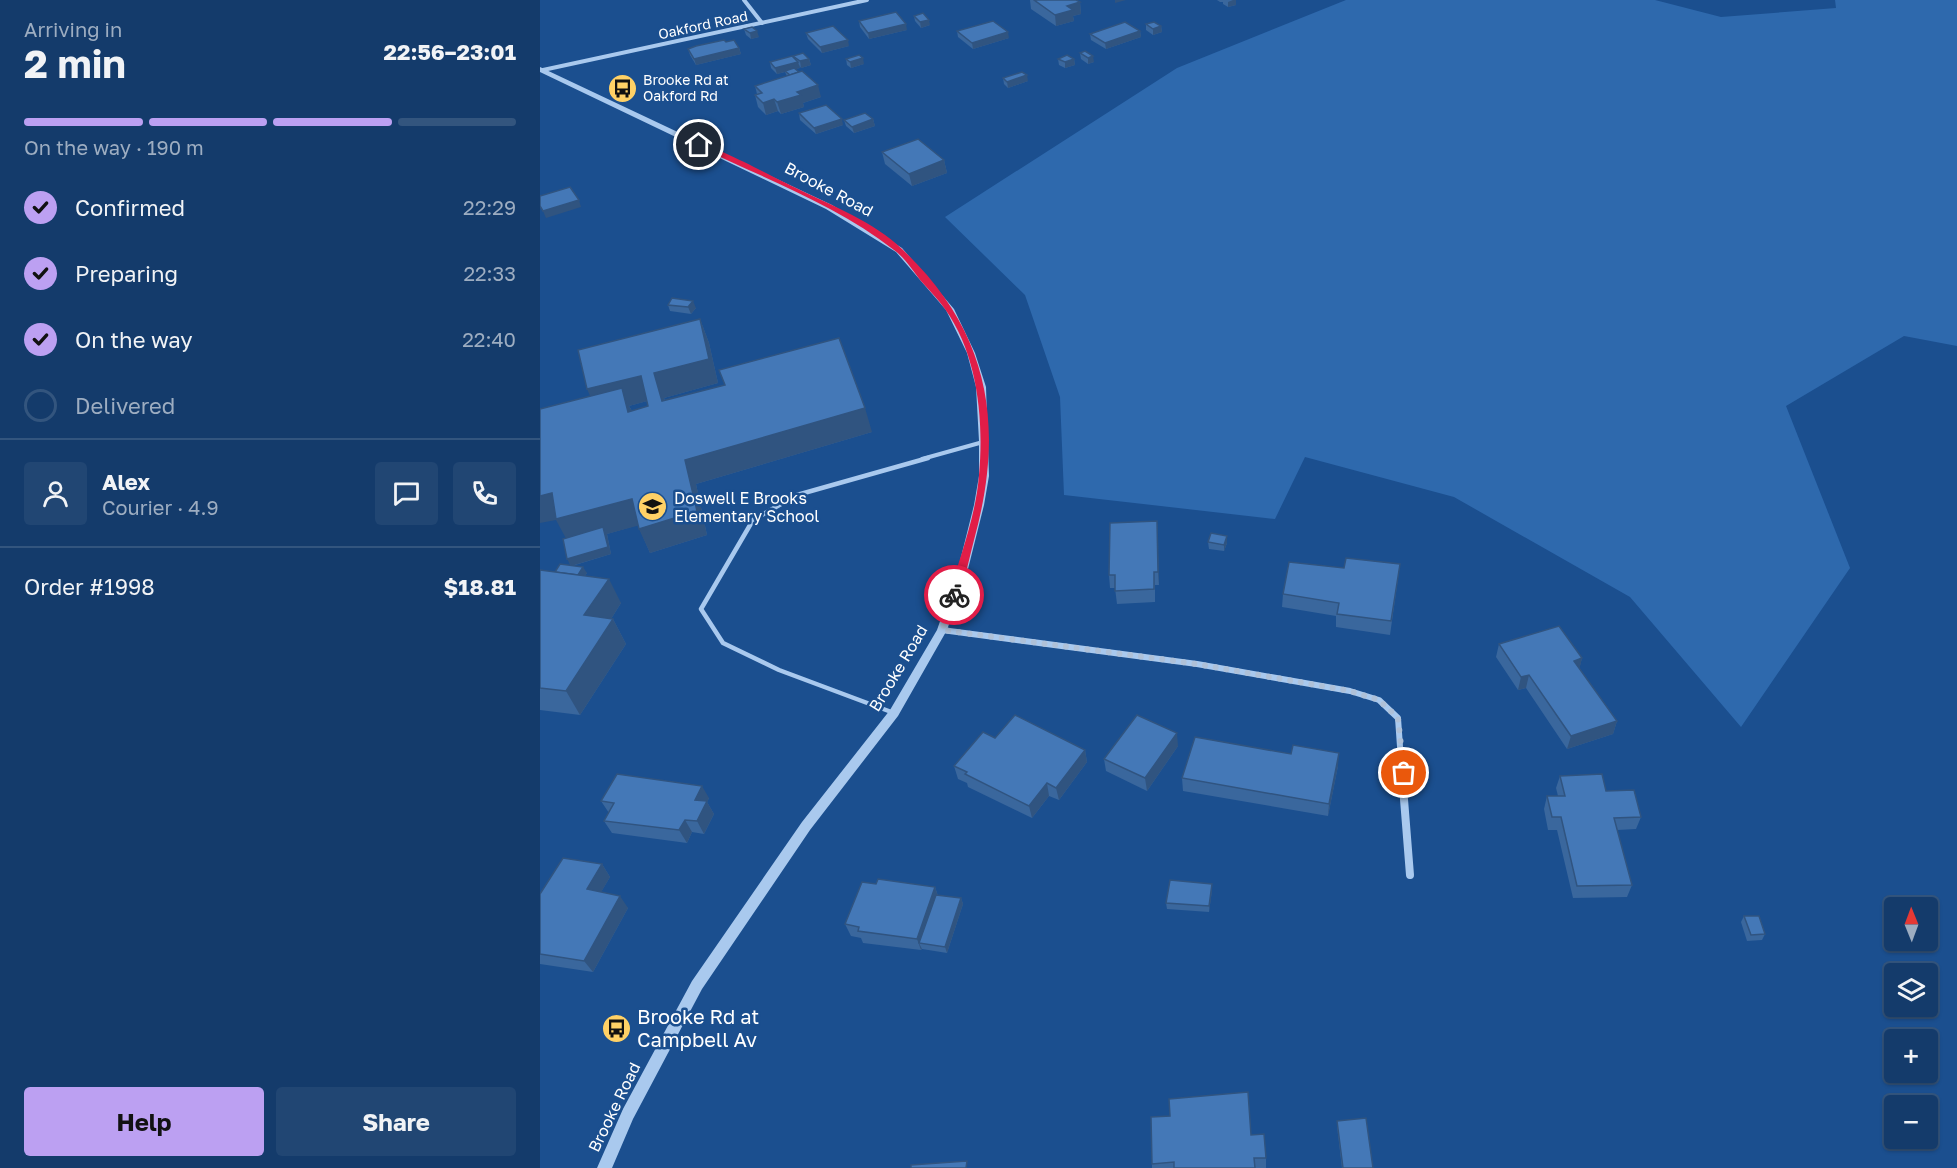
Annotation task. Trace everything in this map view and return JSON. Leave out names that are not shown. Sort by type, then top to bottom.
[{"type":"street","points":[[744,0],[762,23]]},
{"type":"street","name":"Oakford Road","points":[[541,70],[867,0]]},
{"type":"street","name":"Brooke Road","points":[[541,70],[829,207],[899,250],[950,309],[971,353],[981,387],[984,476],[963,569],[942,630],[894,713],[806,826],[697,985],[628,1114],[604,1168]]},
{"type":"street","points":[[942,630],[1197,664],[1350,691],[1379,700],[1398,718],[1410,875]]},
{"type":"lane","points":[[894,713],[779,670],[723,643],[701,609],[753,520],[797,495],[984,441]]},
{"type":"shaded area","points":[[1346,0],[1655,0],[1721,17],[1836,8],[1835,0],[1957,0],[1957,346],[1904,336],[1786,406],[1850,568],[1741,727],[1630,597],[1454,497],[1305,457],[1275,519],[1064,495],[1060,397],[1025,295],[945,217],[1177,68]]},
{"type":"building","points":[[1034,0],[1076,0],[1080,2],[1067,6],[1073,10],[1055,15]]},
{"type":"building","points":[[896,12],[906,24],[868,33],[859,21]]},
{"type":"building","points":[[923,13],[929,20],[920,22],[914,16]]},
{"type":"building","points":[[993,21],[1008,32],[972,43],[957,31]]},
{"type":"building","points":[[1125,22],[1140,31],[1105,43],[1090,34]]},
{"type":"building","points":[[1154,22],[1161,26],[1153,29],[1146,24]]},
{"type":"building","points":[[833,26],[848,40],[820,47],[806,33]]},
{"type":"building","points":[[752,27],[757,31],[750,33],[744,29]]},
{"type":"building","points":[[724,40],[726,42],[734,40],[739,48],[694,59],[688,49],[696,46]]},
{"type":"building","points":[[1085,51],[1093,56],[1088,58],[1080,53]]},
{"type":"building","points":[[803,53],[809,59],[800,61],[793,56]]},
{"type":"building","points":[[859,55],[863,58],[850,62],[846,59]]},
{"type":"building","points":[[1067,55],[1074,59],[1065,62],[1058,59]]},
{"type":"building","points":[[792,56],[798,62],[775,68],[770,62]]},
{"type":"building","points":[[794,68],[799,72],[790,75],[785,71]]},
{"type":"building","points":[[802,71],[818,85],[797,92],[801,95],[777,102],[774,99],[763,103],[755,95],[762,93],[755,86]]},
{"type":"building","points":[[1022,72],[1027,75],[1007,82],[1003,78]]},
{"type":"building","points":[[826,105],[842,119],[814,128],[799,113]]},
{"type":"building","points":[[865,113],[873,119],[852,127],[844,120]]},
{"type":"building","points":[[918,139],[944,160],[909,174],[882,152]]},
{"type":"building","points":[[570,187],[579,200],[543,211],[540,206],[540,196]]},
{"type":"building","points":[[672,298],[693,301],[688,307],[668,305]]},
{"type":"building","points":[[700,319],[709,359],[654,373],[662,401],[725,385],[719,370],[839,338],[865,408],[685,460],[697,511],[639,529],[632,499],[556,519],[552,493],[540,496],[540,409],[622,388],[628,412],[648,406],[641,376],[587,389],[578,350]]},
{"type":"building","points":[[1157,521],[1158,572],[1154,572],[1154,589],[1115,591],[1115,575],[1109,575],[1110,523]]},
{"type":"building","points":[[603,527],[608,547],[567,559],[563,539]]},
{"type":"building","points":[[1211,533],[1227,536],[1224,545],[1208,542]]},
{"type":"building","points":[[1346,558],[1400,564],[1391,621],[1337,614],[1339,603],[1283,594],[1289,562],[1344,568]]},
{"type":"building","points":[[560,564],[583,567],[578,575],[555,572]]},
{"type":"building","points":[[540,570],[609,579],[584,615],[613,619],[566,691],[540,688]]},
{"type":"building","points":[[1559,626],[1582,658],[1574,661],[1617,721],[1571,736],[1529,675],[1521,677],[1499,644]]},
{"type":"building","points":[[1015,715],[1085,750],[1056,788],[1047,783],[1029,806],[965,774],[967,772],[954,766],[983,732],[995,738]]},
{"type":"building","points":[[1137,715],[1177,733],[1145,778],[1104,759]]},
{"type":"building","points":[[1195,737],[1291,754],[1293,745],[1339,753],[1329,804],[1182,778]]},
{"type":"building","points":[[617,774],[702,786],[695,800],[707,801],[697,821],[685,820],[679,830],[604,821],[614,803],[601,801]]},
{"type":"building","points":[[1602,774],[1606,791],[1634,790],[1641,817],[1614,818],[1632,885],[1577,886],[1561,817],[1552,817],[1547,796],[1565,796],[1560,776]]},
{"type":"building","points":[[563,858],[602,864],[587,889],[620,896],[584,961],[540,954],[540,894]]},
{"type":"building","points":[[878,879],[935,887],[917,939],[858,931],[859,927],[845,924],[862,882],[876,884]]},
{"type":"building","points":[[1170,880],[1212,884],[1209,906],[1166,903]]},
{"type":"building","points":[[936,895],[961,898],[945,947],[919,943]]},
{"type":"building","points":[[1744,916],[1759,916],[1765,934],[1751,935]]},
{"type":"building","points":[[1248,1092],[1251,1135],[1264,1134],[1266,1158],[1254,1158],[1255,1168],[1174,1168],[1174,1162],[1152,1164],[1151,1117],[1170,1116],[1169,1099]]},
{"type":"building","points":[[1366,1118],[1373,1168],[1343,1168],[1337,1121]]},
{"type":"building","points":[[967,1161],[966,1168],[911,1168],[911,1165]]},
{"type":"way so far","points":[[954,595],[942,630],[1197,664],[1350,691],[1379,700],[1398,718],[1404,773]]},
{"type":"place","name":"Brooke Rd at Oakford Rd","points":[[622,88]]},
{"type":"place","name":"Doswell E Brooks Elementary School","points":[[653,507]]},
{"type":"place","name":"Brooke Rd at Campbell Av","points":[[616,1028]]},
{"type":"route","points":[[699,145],[829,207],[872,231],[899,250],[950,309],[971,353],[981,387],[984,441],[984,476],[979,505],[954,595]]}]
